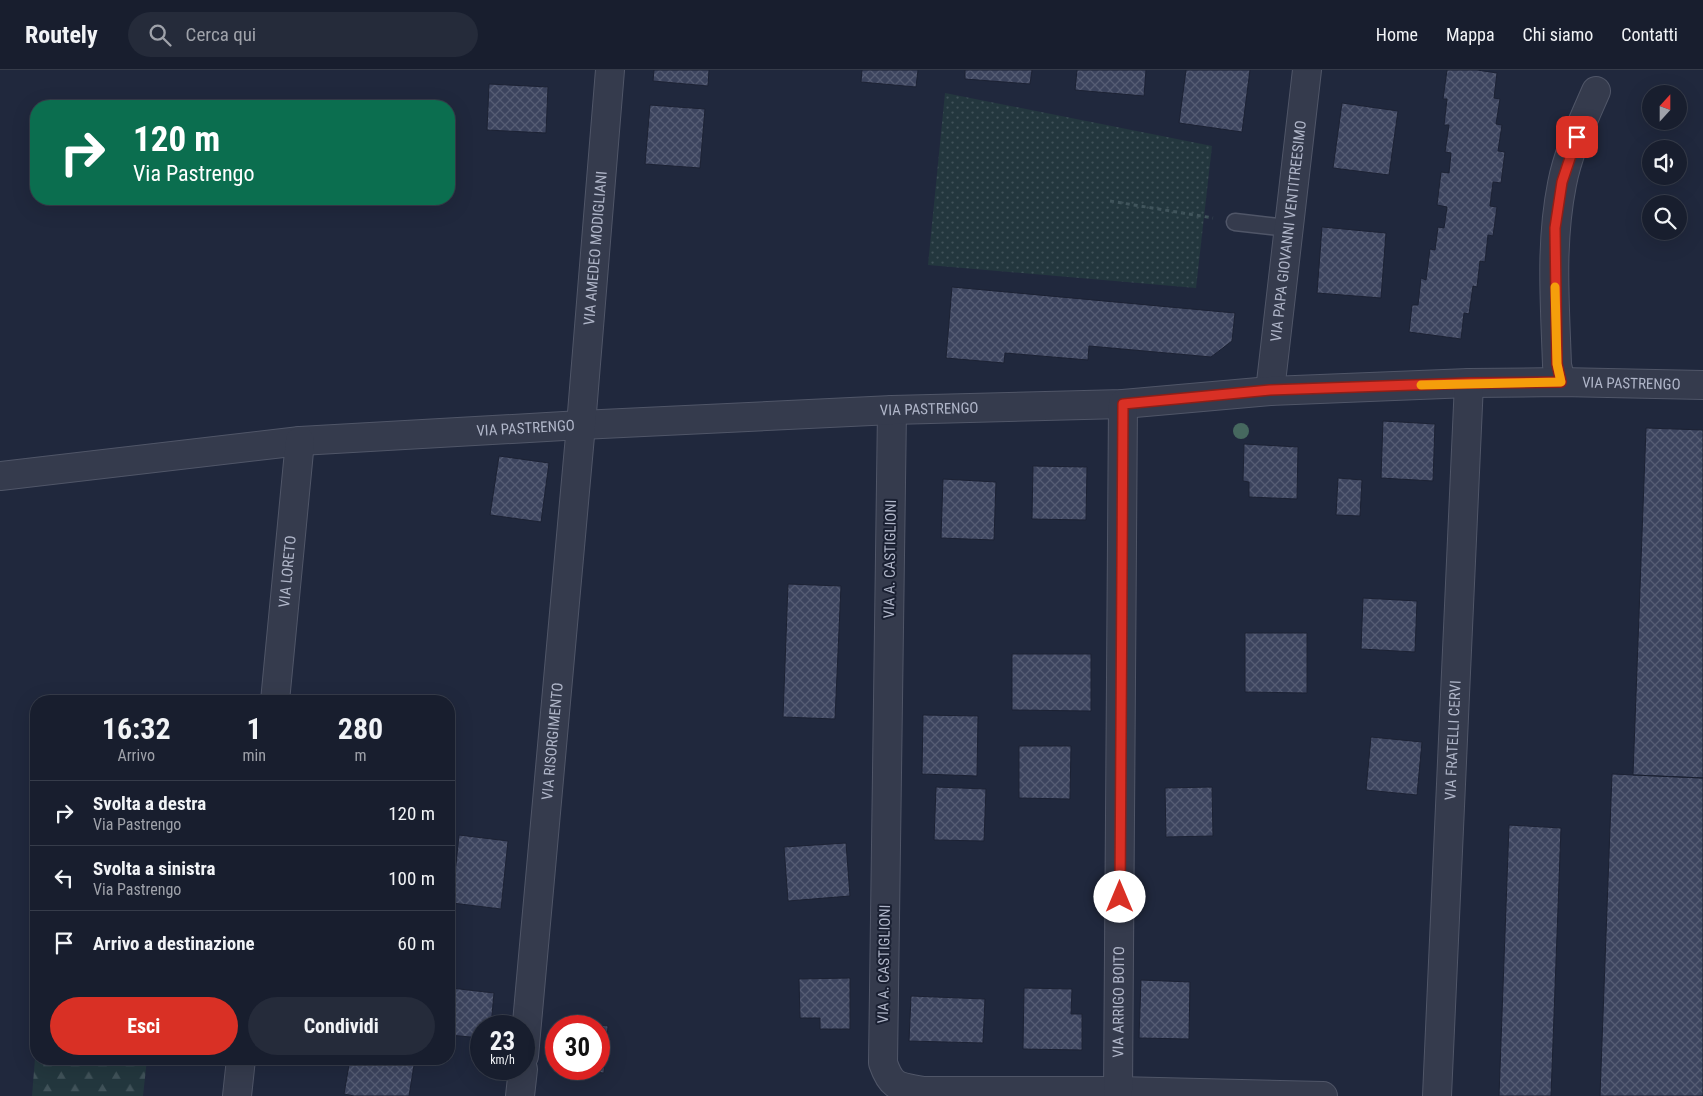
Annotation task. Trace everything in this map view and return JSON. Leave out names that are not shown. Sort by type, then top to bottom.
[{"type":"street","name":"VIA AMEDEO MODIGLIANI","points":[[581,425],[610,70]]},
{"type":"street","name":"VIA PAPA GIOVANNI VENTITREESIMO","points":[[1270,390],[1307,70]]},
{"type":"street","name":"VIA PASTRENGO","points":[[1561,382],[1557,364],[1555,228],[1562,182],[1577,137],[1596,91]]},
{"type":"street","name":"VIA PASTRENGO","points":[[0,476],[300,441],[581,425],[892,410],[1123,404],[1270,390],[1469,383],[1561,382],[1703,385]]},
{"type":"street","name":"VIA FRATELLI CERVI","points":[[1437,1096],[1469,383]]},
{"type":"street","name":"VIA ARRIGO BOITO","points":[[1118,1091],[1123,404]]},
{"type":"street","name":"VIA A. CASTIGLIONI","points":[[892,410],[883,1063],[888,1078],[898,1086],[923,1091],[1118,1091],[1323,1096]]},
{"type":"street","name":"VIA RISORGIMENTO","points":[[528,1015],[581,425]]},
{"type":"street","name":"VIA LORETO","points":[[276,695],[300,441]]},
{"type":"street","points":[[237,1096],[240,1065]]},
{"type":"street","points":[[520,1096],[522,1080]]},
{"type":"lane","points":[[1235,222],[1288,228]]},
{"type":"path","points":[[1110,201],[1235,222]]},
{"type":"green space","points":[[945,93],[1212,146],[1196,288],[928,265]]},
{"type":"green space","points":[[34,1065],[146,1065],[143,1096],[32,1096]]},
{"type":"building","points":[[654,70],[709,70],[708,86],[653,81]]},
{"type":"building","points":[[862,70],[918,70],[916,87],[861,82]]},
{"type":"building","points":[[965,70],[1032,70],[1030,84],[965,79]]},
{"type":"building","points":[[1077,70],[1146,70],[1144,96],[1075,90]]},
{"type":"building","points":[[1186,70],[1250,70],[1242,132],[1179,123]]},
{"type":"building","points":[[1447,70],[1477,70],[1497,73],[1494,98],[1500,99],[1496,124],[1502,125],[1498,151],[1505,152],[1501,183],[1493,182],[1490,206],[1497,207],[1493,236],[1488,235],[1485,262],[1480,261],[1477,287],[1473,286],[1469,314],[1464,313],[1461,339],[1409,332],[1412,305],[1418,305],[1421,278],[1426,280],[1430,249],[1435,250],[1438,227],[1444,228],[1447,207],[1437,205],[1441,172],[1449,173],[1451,153],[1445,152],[1449,125],[1444,125],[1447,99],[1443,99]]},
{"type":"building","points":[[489,84],[548,87],[546,133],[487,130]]},
{"type":"building","points":[[1342,103],[1398,111],[1389,175],[1333,168]]},
{"type":"building","points":[[650,105],[705,109],[700,168],[645,164]]},
{"type":"building","points":[[1322,227],[1386,233],[1381,298],[1317,293]]},
{"type":"building","points":[[952,287],[1235,313],[1232,341],[1211,357],[1089,346],[1088,360],[1005,353],[1004,363],[946,358]]},
{"type":"building","points":[[1383,421],[1435,424],[1433,481],[1381,478]]},
{"type":"building","points":[[1646,428],[1703,430],[1703,778],[1633,775]]},
{"type":"building","points":[[1244,444],[1298,447],[1297,499],[1249,497],[1249,482],[1243,481]]},
{"type":"building","points":[[499,456],[549,463],[541,522],[490,515]]},
{"type":"building","points":[[1033,466],[1087,467],[1086,520],[1032,519]]},
{"type":"building","points":[[1338,478],[1362,480],[1360,516],[1336,515]]},
{"type":"building","points":[[943,479],[996,482],[994,540],[941,538]]},
{"type":"building","points":[[788,584],[841,586],[835,719],[783,717]]},
{"type":"building","points":[[1363,598],[1417,601],[1415,652],[1361,649]]},
{"type":"building","points":[[1245,633],[1307,633],[1307,693],[1245,692]]},
{"type":"building","points":[[1012,654],[1091,654],[1091,711],[1012,710]]},
{"type":"building","points":[[923,715],[978,716],[977,776],[922,774]]},
{"type":"building","points":[[1371,737],[1422,742],[1417,795],[1366,790]]},
{"type":"building","points":[[1019,746],[1071,746],[1070,799],[1019,798]]},
{"type":"building","points":[[1612,774],[1703,778],[1703,1096],[1600,1096]]},
{"type":"building","points":[[936,787],[986,789],[984,841],[934,840]]},
{"type":"building","points":[[1212,787],[1213,836],[1166,837],[1165,788]]},
{"type":"building","points":[[1509,825],[1561,828],[1551,1096],[1499,1096]]},
{"type":"building","points":[[459,835],[508,841],[501,909],[455,903],[455,874]]},
{"type":"building","points":[[846,843],[850,896],[788,901],[784,847]]},
{"type":"building","points":[[850,978],[850,1029],[820,1029],[820,1018],[800,1018],[799,979]]},
{"type":"building","points":[[1141,980],[1190,982],[1189,1039],[1139,1038]]},
{"type":"building","points":[[455,988],[494,993],[492,1015],[470,1015],[470,1037],[455,1036]]},
{"type":"building","points":[[1024,988],[1072,989],[1071,1014],[1082,1014],[1082,1050],[1023,1049]]},
{"type":"building","points":[[911,996],[985,999],[983,1043],[909,1041]]},
{"type":"building","points":[[349,1065],[414,1065],[409,1096],[354,1096],[344,1094]]},
{"type":"slow traffic","points":[[1421,385],[1561,382],[1557,364],[1555,287]]},
{"type":"route","points":[[1120,897],[1123,404],[1270,390],[1469,383],[1561,382],[1557,364],[1555,228],[1562,182],[1577,137]]}]
